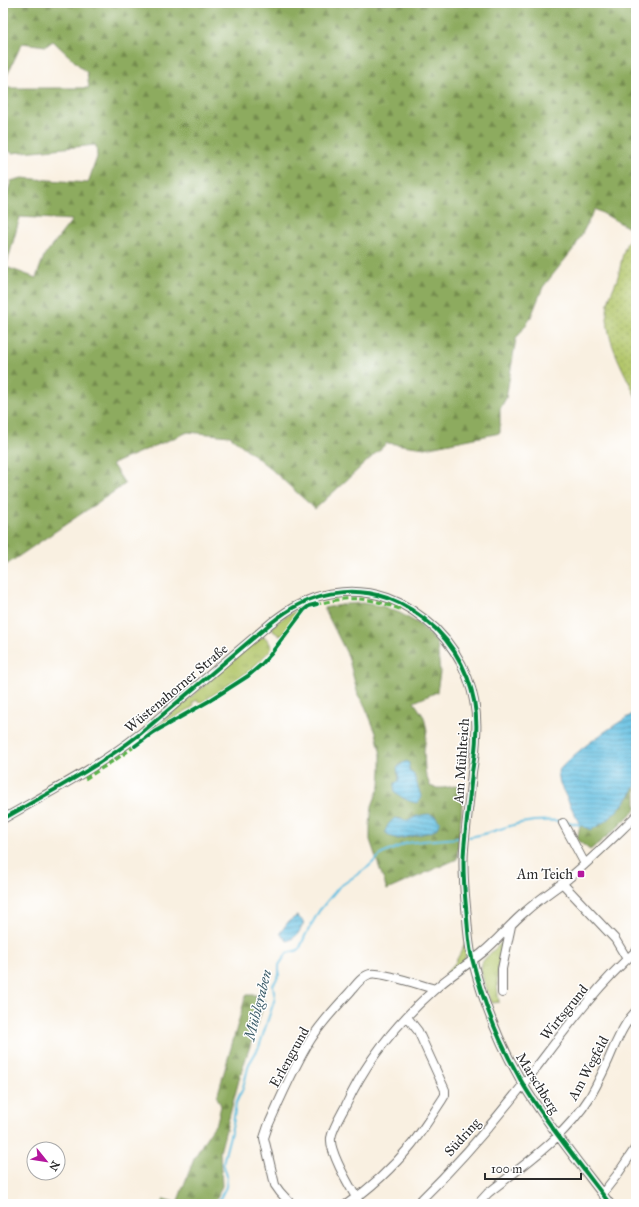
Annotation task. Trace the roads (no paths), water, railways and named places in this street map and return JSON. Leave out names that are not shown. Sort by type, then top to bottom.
[{"type":"street","name":"Wüstenahorner Straße","points":[[3,819],[120,750],[268,626],[299,604],[313,598],[341,592],[368,593]]},
{"type":"street","name":"Am Mühlteich","points":[[368,593],[398,602],[428,621],[450,645],[464,668],[471,685],[476,711],[476,734],[463,874],[468,935],[472,960]]},
{"type":"street","points":[[358,1201],[335,1156],[331,1145],[331,1138],[349,1099],[363,1074],[392,1033],[434,989],[482,953],[525,912],[585,864],[636,816]]},
{"type":"street","points":[[563,823],[585,864]]},
{"type":"street","points":[[562,883],[614,939],[628,959]]},
{"type":"street","points":[[502,993],[502,969],[511,925]]},
{"type":"street","name":"Wirtsgrund","points":[[523,1085],[559,1037],[588,1002],[607,980],[636,951]]},
{"type":"street","name":"Marschberg","points":[[472,960],[486,1006],[509,1059],[523,1085],[610,1204]]},
{"type":"street","name":"Erlengrund","points":[[291,1204],[275,1185],[264,1138],[268,1126],[302,1054],[312,1037],[335,1008],[368,974],[373,973],[383,975],[434,989]]},
{"type":"street","name":"Am Wegfeld","points":[[478,1204],[488,1193],[559,1136],[589,1098],[626,1023],[636,1011]]},
{"type":"street","points":[[347,1204],[358,1201],[402,1156],[445,1094],[418,1031],[407,1016]]},
{"type":"street","name":"Südring","points":[[417,1204],[476,1143],[523,1085]]},
{"type":"street","points":[[602,1194],[636,1147]]},
{"type":"water","points":[[636,712],[636,786],[625,802],[609,819],[591,830],[580,825],[560,784],[558,771],[585,746]]},
{"type":"water","points":[[407,761],[409,763],[409,771],[414,775],[421,796],[418,803],[412,802],[395,792],[394,786],[395,783],[398,782],[399,778],[397,768]]},
{"type":"water","points":[[428,814],[435,816],[440,822],[437,828],[431,832],[398,839],[385,832],[389,824],[395,818],[408,821],[417,816]]},
{"type":"water","points":[[297,916],[304,922],[297,934],[287,941],[280,933],[289,921]]},
{"type":"waterway","name":"Mühlgraben","points":[[469,837],[482,835],[521,823],[559,821]]},
{"type":"waterway","name":"Mühlgraben","points":[[565,821],[580,825]]},
{"type":"waterway","name":"Mühlgraben","points":[[217,1204],[226,1187],[227,1176],[223,1163],[233,1124],[236,1103],[243,1088],[249,1064],[259,1047],[275,998],[273,985],[279,975],[279,965],[287,953],[299,950],[319,911],[339,887],[368,867],[382,854],[407,843],[459,838]]},
{"type":"place","name":"Am Teich","points":[[581,874]]}]
